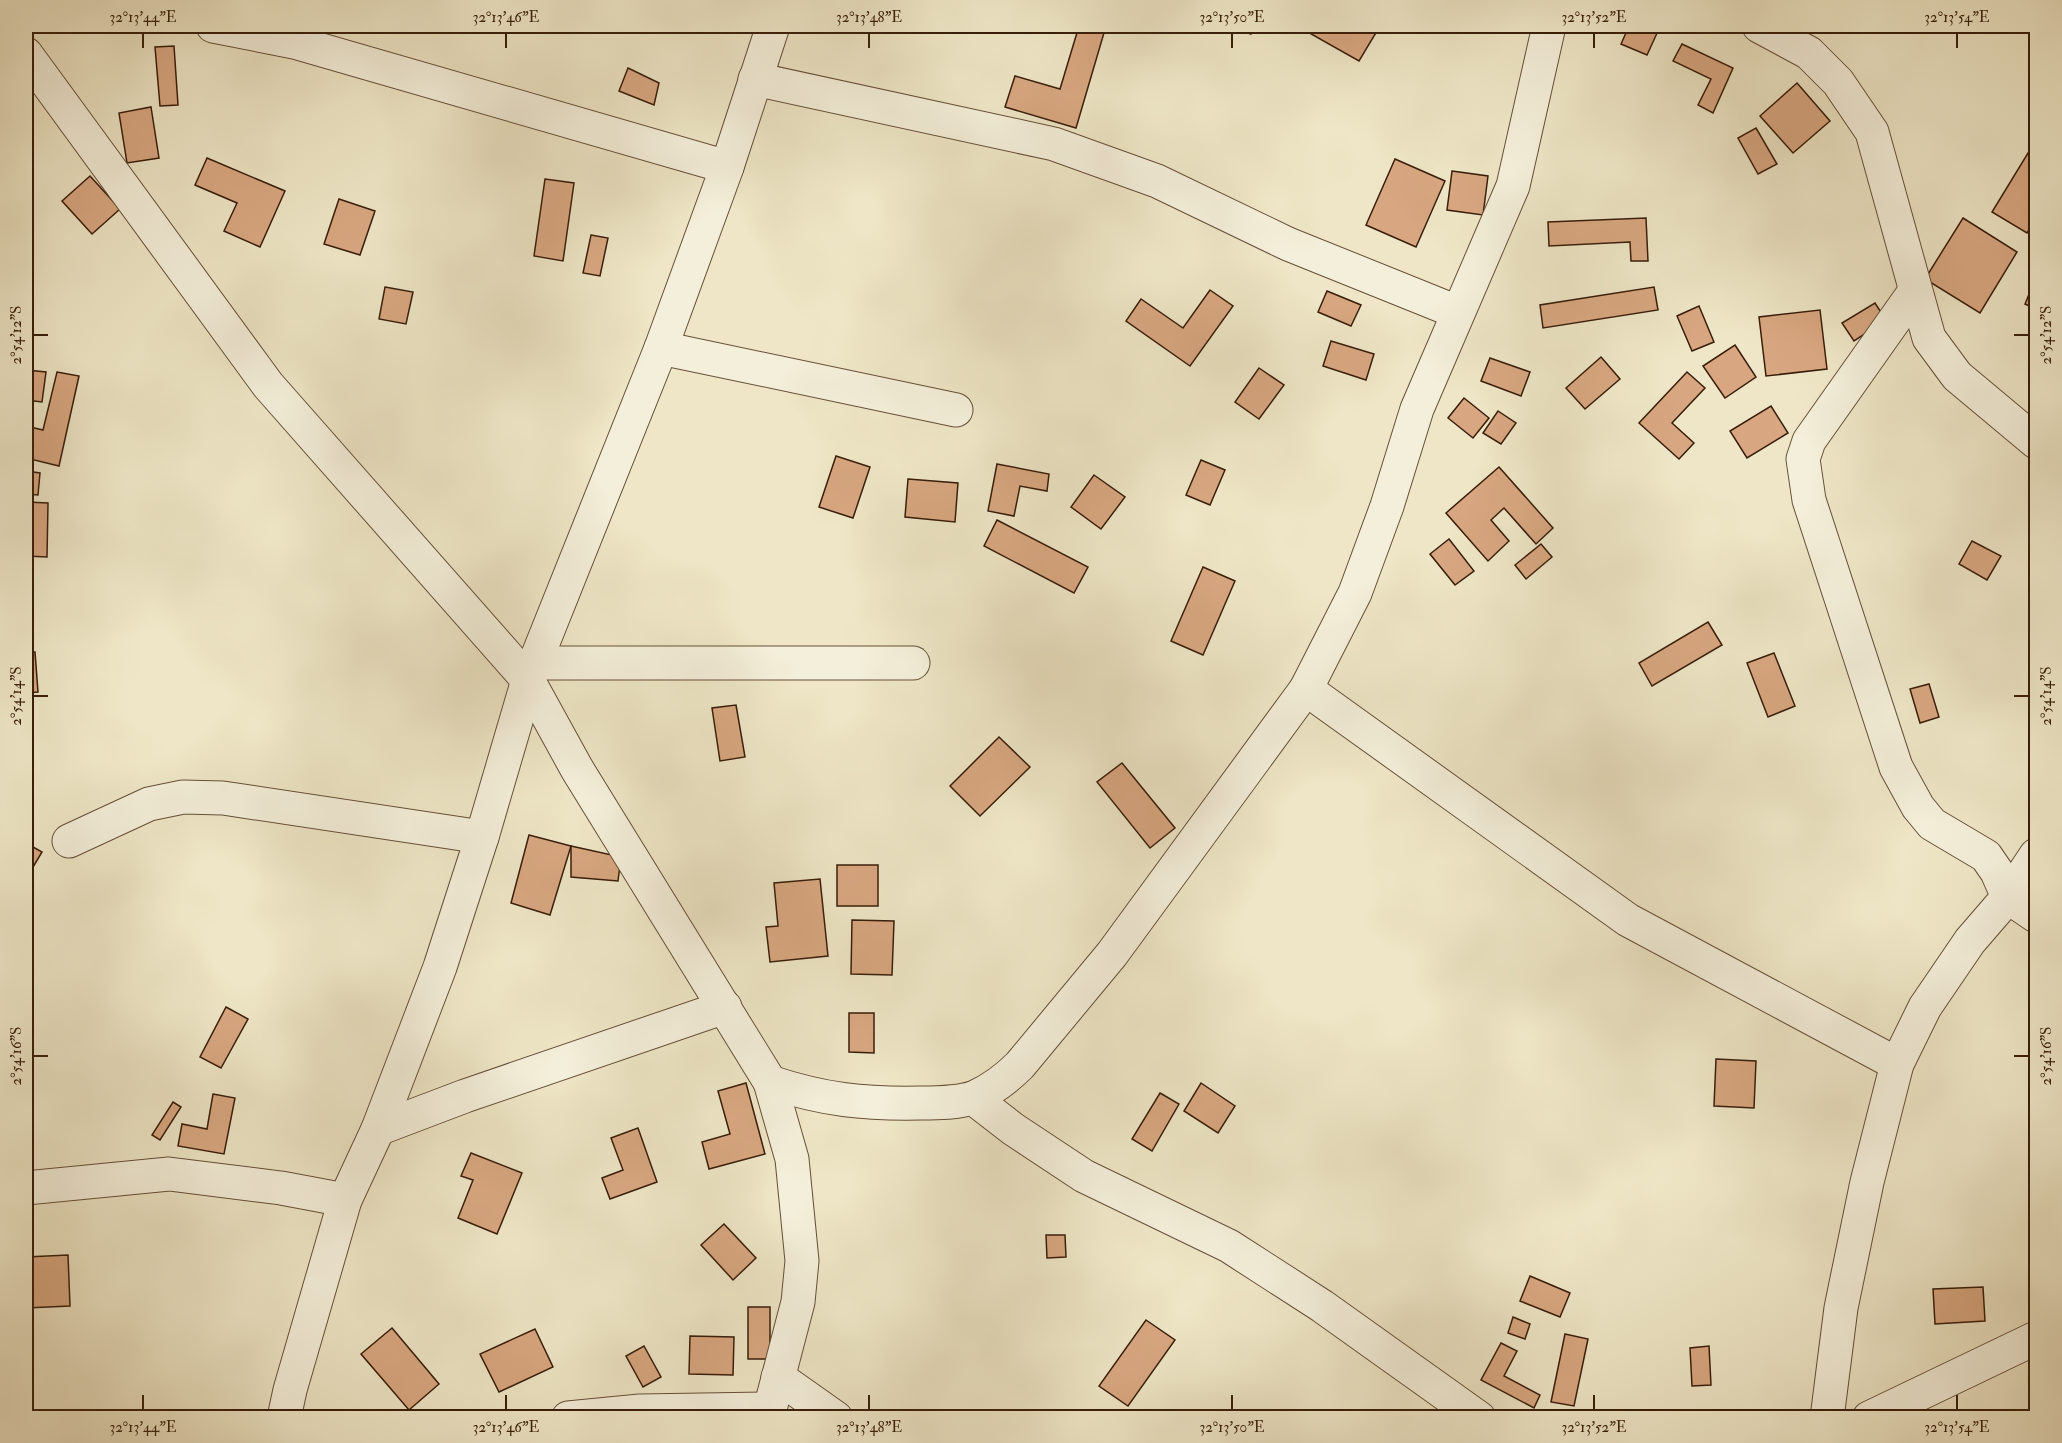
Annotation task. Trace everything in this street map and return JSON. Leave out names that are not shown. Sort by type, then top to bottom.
[{"type":"street","points":[[213,26],[294,42],[727,167]]},
{"type":"street","points":[[284,1418],[345,1200],[378,1129],[440,967],[482,837],[531,672],[661,348],[727,167],[773,26]]},
{"type":"street","points":[[770,1082],[812,1096],[872,1104],[938,1103],[973,1098],[1004,1081],[1020,1065],[1105,962],[1306,689],[1355,593],[1387,506],[1417,409],[1513,186],[1549,26]]},
{"type":"street","points":[[1759,26],[1809,53],[1838,82],[1872,132],[1929,338],[1957,376],[2037,442]]},
{"type":"street","points":[[26,54],[268,385],[531,672],[613,828],[770,1082],[792,1160],[802,1261],[798,1302],[771,1413],[640,1411],[568,1418]]},
{"type":"street","points":[[755,79],[1054,144],[1157,181],[1288,244],[1457,312]]},
{"type":"street","points":[[1915,291],[1809,441],[1803,459],[1804,476],[1824,548],[1896,766],[1918,807],[1932,824],[1986,856],[1997,872],[2008,897],[2037,916]]},
{"type":"street","points":[[661,348],[956,410]]},
{"type":"street","points":[[531,672],[913,663]]},
{"type":"street","points":[[1306,689],[1628,920],[1897,1064]]},
{"type":"street","points":[[69,841],[149,804],[183,797],[223,798],[482,837]]},
{"type":"street","points":[[1827,1418],[1846,1285],[1867,1182],[1897,1064],[1925,1007],[1970,941],[2008,897],[2037,855]]},
{"type":"street","points":[[378,1129],[465,1096],[725,1007]]},
{"type":"street","points":[[973,1098],[1013,1129],[1084,1176],[1229,1246],[1332,1313],[1479,1418]]},
{"type":"street","points":[[26,1188],[169,1174],[281,1188],[345,1200]]},
{"type":"street","points":[[1869,1418],[2037,1338]]},
{"type":"street","points":[[778,1377],[836,1418]]},
{"type":"building","points":[[1042,26],[1074,26],[1073,29]]},
{"type":"building","points":[[1079,26],[1106,26],[1076,128],[1005,107],[1015,76],[1060,89]]},
{"type":"building","points":[[1226,26],[1254,26],[1251,34]]},
{"type":"building","points":[[1297,26],[1380,26],[1359,61]]},
{"type":"building","points":[[1629,26],[1644,26],[1658,31],[1647,55],[1621,44]]},
{"type":"building","points":[[1682,44],[1733,68],[1713,113],[1698,105],[1711,79],[1673,61]]},
{"type":"building","points":[[174,46],[178,105],[160,106],[155,47]]},
{"type":"building","points":[[628,68],[659,83],[654,105],[619,91]]},
{"type":"building","points":[[1797,83],[1830,121],[1793,153],[1760,116]]},
{"type":"building","points":[[151,107],[159,158],[127,163],[119,113]]},
{"type":"building","points":[[1756,128],[1777,164],[1758,174],[1738,138]]},
{"type":"building","points":[[2036,140],[2036,218],[2027,233],[1992,212]]},
{"type":"building","points":[[207,158],[285,191],[260,247],[224,231],[237,203],[195,185]]},
{"type":"building","points":[[1395,159],[1445,181],[1416,247],[1366,225]]},
{"type":"building","points":[[1452,171],[1488,176],[1483,215],[1447,210]]},
{"type":"building","points":[[90,176],[120,209],[92,234],[62,201]]},
{"type":"building","points":[[545,179],[574,183],[563,261],[534,256]]},
{"type":"building","points":[[339,199],[375,211],[360,255],[324,244]]},
{"type":"building","points":[[1646,218],[1648,261],[1631,261],[1630,242],[1549,246],[1548,222]]},
{"type":"building","points":[[1963,218],[2017,252],[1980,313],[1925,279]]},
{"type":"building","points":[[591,235],[608,238],[600,276],[583,273]]},
{"type":"building","points":[[2036,277],[2036,309],[2025,304]]},
{"type":"building","points":[[385,287],[413,292],[406,324],[379,319]]},
{"type":"building","points":[[1654,287],[1658,310],[1543,328],[1540,305]]},
{"type":"building","points":[[1210,290],[1233,306],[1190,366],[1126,321],[1141,299],[1183,328]]},
{"type":"building","points":[[1327,291],[1361,305],[1351,326],[1318,312]]},
{"type":"building","points":[[1875,303],[1886,320],[1854,341],[1842,323]]},
{"type":"building","points":[[1699,306],[1714,342],[1692,351],[1677,316]]},
{"type":"building","points":[[1820,310],[1827,369],[1766,376],[1759,317]]},
{"type":"building","points":[[1331,341],[1374,354],[1366,380],[1323,366]]},
{"type":"building","points":[[1735,345],[1756,377],[1725,398],[1703,366]]},
{"type":"building","points":[[1601,357],[1620,379],[1585,409],[1566,388]]},
{"type":"building","points":[[1490,358],[1530,372],[1521,396],[1481,381]]},
{"type":"building","points":[[1259,368],[1284,385],[1259,419],[1235,402]]},
{"type":"building","points":[[26,370],[46,372],[42,402],[26,400]]},
{"type":"building","points":[[57,372],[79,376],[59,466],[26,458],[26,426],[43,430]]},
{"type":"building","points":[[1687,372],[1705,388],[1672,423],[1694,443],[1679,459],[1639,423]]},
{"type":"building","points":[[1464,398],[1489,418],[1473,438],[1448,418]]},
{"type":"building","points":[[1771,406],[1788,433],[1747,458],[1730,431]]},
{"type":"building","points":[[1498,411],[1516,423],[1501,444],[1483,433]]},
{"type":"building","points":[[836,456],[870,467],[853,518],[819,507]]},
{"type":"building","points":[[1201,460],[1225,470],[1210,505],[1186,495]]},
{"type":"building","points":[[997,464],[1049,474],[1047,491],[1020,486],[1014,516],[988,511]]},
{"type":"building","points":[[1499,467],[1553,528],[1536,544],[1504,508],[1491,520],[1509,541],[1488,561],[1446,513]]},
{"type":"building","points":[[26,471],[40,473],[38,495],[26,494]]},
{"type":"building","points":[[1094,475],[1125,497],[1101,529],[1071,507]]},
{"type":"building","points":[[908,479],[958,483],[955,522],[905,517]]},
{"type":"building","points":[[26,502],[48,503],[47,557],[26,556]]},
{"type":"building","points":[[997,520],[1088,567],[1074,593],[984,546]]},
{"type":"building","points":[[1449,539],[1474,571],[1455,585],[1430,554]]},
{"type":"building","points":[[1972,541],[2001,556],[1987,580],[1959,564]]},
{"type":"building","points":[[1541,544],[1552,557],[1526,579],[1515,565]]},
{"type":"building","points":[[1203,567],[1235,581],[1203,655],[1171,641]]},
{"type":"building","points":[[1708,622],[1722,645],[1652,686],[1639,663]]},
{"type":"building","points":[[35,652],[38,692],[26,693],[26,653]]},
{"type":"building","points":[[1774,653],[1795,706],[1768,717],[1747,663]]},
{"type":"building","points":[[1929,684],[1939,717],[1920,723],[1910,689]]},
{"type":"building","points":[[736,705],[745,757],[720,761],[712,708]]},
{"type":"building","points":[[999,737],[1030,767],[980,816],[950,786]]},
{"type":"building","points":[[1122,763],[1175,828],[1150,848],[1097,782]]},
{"type":"building","points":[[529,835],[571,846],[550,915],[511,903]]},
{"type":"building","points":[[26,843],[42,852],[26,879]]},
{"type":"building","points":[[571,846],[621,857],[618,881],[571,877]]},
{"type":"building","points":[[837,865],[878,865],[878,906],[837,906]]},
{"type":"building","points":[[820,879],[828,956],[770,962],[766,927],[778,926],[774,883]]},
{"type":"building","points":[[852,920],[894,921],[892,975],[851,974]]},
{"type":"building","points":[[226,1007],[248,1019],[221,1068],[200,1057]]},
{"type":"building","points":[[849,1013],[874,1013],[874,1053],[849,1052]]},
{"type":"building","points":[[1716,1059],[1756,1061],[1754,1108],[1714,1106]]},
{"type":"building","points":[[746,1083],[765,1154],[709,1169],[702,1142],[730,1134],[718,1091]]},
{"type":"building","points":[[1201,1083],[1235,1106],[1218,1133],[1184,1111]]},
{"type":"building","points":[[1160,1093],[1179,1104],[1152,1151],[1132,1139]]},
{"type":"building","points":[[213,1094],[235,1098],[224,1154],[178,1146],[182,1124],[207,1129]]},
{"type":"building","points":[[173,1102],[181,1107],[160,1140],[152,1135]]},
{"type":"building","points":[[638,1128],[657,1182],[610,1199],[602,1178],[623,1170],[611,1138]]},
{"type":"building","points":[[471,1153],[522,1173],[497,1234],[458,1218],[473,1180],[461,1176]]},
{"type":"building","points":[[724,1224],[756,1258],[733,1280],[701,1245]]},
{"type":"building","points":[[1046,1235],[1065,1235],[1066,1257],[1047,1258]]},
{"type":"building","points":[[68,1255],[70,1306],[26,1308],[26,1257]]},
{"type":"building","points":[[1530,1276],[1570,1293],[1560,1317],[1520,1301]]},
{"type":"building","points":[[1983,1287],[1985,1321],[1935,1324],[1933,1289]]},
{"type":"building","points":[[748,1307],[770,1307],[770,1359],[748,1359]]},
{"type":"building","points":[[1513,1317],[1530,1324],[1525,1339],[1508,1333]]},
{"type":"building","points":[[1146,1320],[1175,1340],[1128,1406],[1099,1386]]},
{"type":"building","points":[[392,1328],[439,1384],[409,1410],[361,1354]]},
{"type":"building","points":[[535,1329],[553,1367],[499,1392],[480,1354]]},
{"type":"building","points":[[1565,1334],[1588,1339],[1574,1406],[1551,1402]]},
{"type":"building","points":[[690,1336],[734,1337],[733,1375],[689,1374]]},
{"type":"building","points":[[1501,1343],[1517,1351],[1504,1376],[1540,1395],[1534,1408],[1481,1380]]},
{"type":"building","points":[[644,1346],[661,1377],[643,1387],[626,1356]]},
{"type":"building","points":[[1709,1346],[1711,1385],[1692,1386],[1690,1348]]}]
